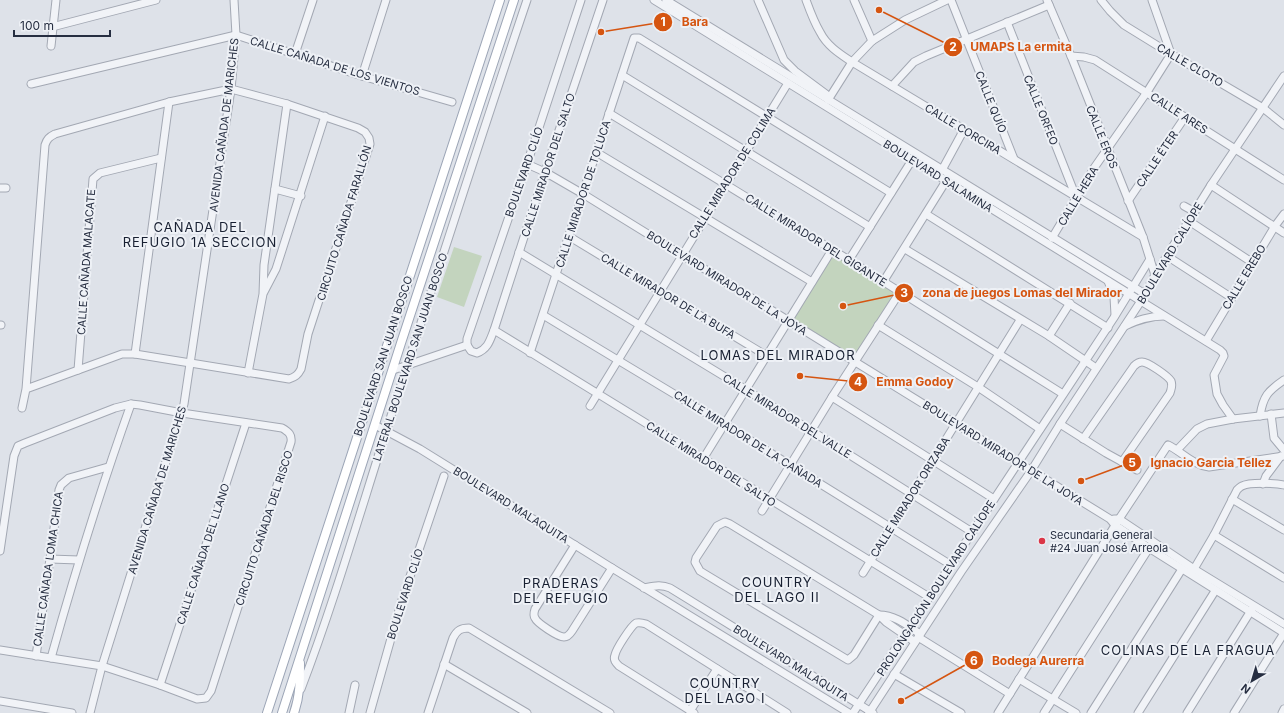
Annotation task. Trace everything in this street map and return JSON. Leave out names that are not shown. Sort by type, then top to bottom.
[{"type":"main road","name":"BOULEVARD SAN JUAN BOSCO","points":[[267,713],[388,339],[466,108],[500,0]]},
{"type":"main road","name":"BOULEVARD SAN JUAN BOSCO","points":[[282,713],[401,343],[514,0]]},
{"type":"main road","points":[[388,339],[401,343]]},
{"type":"main road","points":[[299,693],[300,656]]},
{"type":"main road","name":"LATERAL BOULEVARD SAN JUAN BOSCO","points":[[294,713],[299,693]]},
{"type":"street","points":[[51,46],[56,0]]},
{"type":"street","points":[[52,27],[131,3],[156,0]]},
{"type":"street","name":"AVENIDA CAÑADA DE MARICHES","points":[[90,713],[102,666],[182,413],[191,364],[231,89],[236,35],[234,0]]},
{"type":"street","points":[[295,54],[313,0]]},
{"type":"street","points":[[362,76],[386,0]]},
{"type":"street","name":"LATERAL BOULEVARD SAN JUAN BOSCO","points":[[299,693],[323,628],[358,523],[407,365],[527,0]]},
{"type":"street","name":"BOULEVARD CLÍO","points":[[466,345],[581,0]]},
{"type":"street","name":"CALLE MIRADOR DEL SALTO","points":[[466,345],[471,351],[477,353],[482,351],[487,347],[494,330],[603,0]]},
{"type":"street","name":"BOULEVARD SALAMINA","points":[[654,0],[1108,281],[1130,290]]},
{"type":"street","name":"BOULEVARD SALAMINA","points":[[666,0],[829,98],[1052,238],[1143,298],[1164,316],[1223,353],[1222,360],[1214,375],[1217,394],[1233,419]]},
{"type":"street","points":[[758,0],[784,60],[795,71],[829,98],[852,62],[872,41],[905,20],[947,0]]},
{"type":"street","name":"CALLE CORCIRA","points":[[806,0],[820,33],[827,43],[837,52],[1143,237]]},
{"type":"street","points":[[854,0],[872,41]]},
{"type":"street","name":"CALLE QUÍO","points":[[951,0],[1014,159]]},
{"type":"street","name":"CALLE CLOTO","points":[[1101,0],[1124,24],[1171,54],[1263,108],[1284,125]]},
{"type":"street","points":[[1152,0],[1171,54]]},
{"type":"street","points":[[892,86],[914,62],[1048,3]]},
{"type":"street","name":"CALLE EROS","points":[[1048,3],[1071,56],[1143,237],[1155,275]]},
{"type":"street","name":"CALLE ORFEO","points":[[1007,22],[1076,197]]},
{"type":"street","name":"CALLE CAÑADA DE LOS VIENTOS","points":[[31,84],[236,35],[362,76],[452,102]]},
{"type":"street","name":"CALLE MIRADOR DE TOLUCA","points":[[530,353],[570,236],[633,40],[636,37],[767,116]]},
{"type":"street","name":"CALLE HERA","points":[[1052,238],[1094,168],[1147,92],[1171,54]]},
{"type":"street","name":"CALLE ARES","points":[[1071,56],[1084,56],[1095,60],[1284,180]]},
{"type":"street","points":[[622,75],[870,226]]},
{"type":"street","name":"BOULEVARD CALÍOPE","points":[[1031,471],[1096,368],[1143,298],[1155,275],[1211,185],[1284,76]]},
{"type":"street","name":"CALLE MIRADOR DE COLIMA","points":[[590,406],[638,325],[788,83]]},
{"type":"street","name":"CIRCUITO CAÑADA FARALLÓN","points":[[22,408],[26,389],[45,145],[47,140],[55,134],[169,102],[231,89],[325,116],[365,132],[369,138],[370,144],[308,334],[301,369],[299,374],[294,378],[289,379],[135,354],[122,354],[26,389]]},
{"type":"street","points":[[135,354],[169,102]]},
{"type":"street","points":[[248,372],[263,294],[264,265],[287,104]]},
{"type":"street","name":"CALLE MIRADOR DEL GIGANTE","points":[[609,113],[849,260],[1063,394]]},
{"type":"street","points":[[263,294],[276,269],[325,116]]},
{"type":"street","points":[[767,116],[891,193]]},
{"type":"street","name":"CALLE ÉTER","points":[[1128,201],[1185,118]]},
{"type":"street","points":[[942,170],[962,135],[962,128]]},
{"type":"street","points":[[596,152],[812,282]]},
{"type":"street","name":"CALLE CAÑADA MALACATE","points":[[78,370],[93,179],[100,173],[161,158]]},
{"type":"street","points":[[849,260],[912,160]]},
{"type":"street","name":"BOULEVARD MIRADOR DE LA JOYA","points":[[527,164],[545,172],[583,194],[1031,471],[1117,522]]},
{"type":"street","points":[[883,282],[905,249],[946,181]]},
{"type":"street","points":[[1211,185],[1284,233]]},
{"type":"street","points":[[275,190],[300,196]]},
{"type":"street","points":[[1184,206],[1195,212]]},
{"type":"street","points":[[926,214],[1108,328]]},
{"type":"street","name":"CALLE EREBO","points":[[1206,341],[1275,226],[1284,214]]},
{"type":"street","points":[[1189,221],[1253,263]]},
{"type":"street","name":"CALLE MIRADOR DE LA BUFA","points":[[570,236],[767,356]]},
{"type":"street","points":[[905,249],[1020,320],[1049,336],[1096,368]]},
{"type":"street","points":[[703,459],[832,250]]},
{"type":"street","name":"CALLE MIRADOR DEL VALLE","points":[[519,252],[745,390],[972,532]]},
{"type":"street","points":[[1167,256],[1232,298]]},
{"type":"street","name":"BOULEVARD CALÍOPE","points":[[1018,462],[1108,328],[1150,259]]},
{"type":"street","points":[[1108,281],[1114,297],[1115,316]]},
{"type":"street","points":[[762,511],[900,292]]},
{"type":"street","points":[[1049,336],[1070,303]]},
{"type":"street","name":"CALLE MIRADOR DE LA CAÑADA","points":[[544,315],[724,424],[951,565]]},
{"type":"street","points":[[1124,327],[1153,316],[1164,316]]},
{"type":"street","name":"CALLE MIRADOR ORIZABA","points":[[863,572],[892,528],[1020,320]]},
{"type":"street","points":[[878,325],[978,387],[1040,428]]},
{"type":"street","name":"CALLE MIRADOR DEL SALTO","points":[[494,330],[929,597]]},
{"type":"street","points":[[393,370],[466,345]]},
{"type":"street","points":[[1083,439],[1134,366],[1143,362],[1148,364],[1168,376],[1172,387],[1170,393],[1122,462]]},
{"type":"street","points":[[1260,416],[1262,404],[1267,393],[1284,380]]},
{"type":"street","points":[[832,398],[994,499]]},
{"type":"street","name":"CIRCUITO CAÑADA DEL RISCO","points":[[0,551],[14,456],[18,446],[115,408],[131,404],[282,428],[288,431],[292,436],[211,691],[206,698],[197,699],[102,666],[0,650]]},
{"type":"street","name":"CALLE CAÑADA LOMA CHICA","points":[[51,658],[108,467],[131,404]]},
{"type":"street","points":[[1177,450],[1202,426],[1233,419],[1284,413]]},
{"type":"street","points":[[1263,484],[1266,476],[1281,455],[1278,443],[1274,438],[1271,414]]},
{"type":"street","name":"CALLE CAÑADA DEL LLANO","points":[[160,685],[246,423]]},
{"type":"street","points":[[1060,424],[1137,470]]},
{"type":"street","name":"BOULEVARD MALAQUITA","points":[[375,425],[420,449],[849,713]]},
{"type":"street","points":[[1278,443],[1281,455]]},
{"type":"street","points":[[998,713],[1117,522],[1168,445],[1196,464],[1210,467],[1281,455]]},
{"type":"street","name":"PROLONGACIÓN BOULEVARD CALÍOPE","points":[[853,713],[1018,462]]},
{"type":"street","name":"CALLE CAÑADA LOMA CHICA","points":[[36,656],[59,490],[61,485],[69,478],[108,467]]},
{"type":"street","name":"PROLONGACIÓN BOULEVARD CALÍOPE","points":[[871,712],[894,674],[961,572],[1031,471]]},
{"type":"street","name":"BOULEVARD CLÍO","points":[[370,713],[401,604],[444,476]]},
{"type":"street","points":[[1194,569],[1214,535],[1237,490],[1248,484],[1278,483],[1284,485]]},
{"type":"street","points":[[1232,499],[1284,530]]},
{"type":"street","points":[[879,615],[854,656],[848,660],[700,570],[695,562],[696,558],[717,526],[725,522],[879,615],[886,622],[905,635],[918,637]]},
{"type":"street","points":[[1117,522],[1148,548],[1284,633],[1234,713]]},
{"type":"street","points":[[1117,522],[1284,624]]},
{"type":"street","points":[[1214,535],[1284,578]]},
{"type":"street","points":[[575,544],[533,613],[539,623],[558,635],[564,637],[569,635],[612,568]]},
{"type":"street","points":[[1044,713],[1148,548]]},
{"type":"street","points":[[50,559],[79,560]]},
{"type":"street","points":[[1091,713],[1182,569]]},
{"type":"street","name":"BOULEVARD MALAQUITA","points":[[644,588],[657,585],[664,585],[670,588],[871,712]]},
{"type":"street","points":[[1138,713],[1215,591]]},
{"type":"street","points":[[1187,713],[1254,606]]},
{"type":"street","points":[[879,615],[888,615],[910,627],[918,637],[1010,694]]},
{"type":"street","points":[[717,669],[692,712],[619,666],[615,662],[614,656],[632,627],[641,622],[646,624],[788,713]]},
{"type":"street","points":[[428,713],[453,638],[462,628],[469,628],[610,713]]},
{"type":"street","points":[[444,664],[527,713]]},
{"type":"street","points":[[894,674],[962,713]]},
{"type":"street","points":[[1019,679],[1076,713]]},
{"type":"street","points":[[349,713],[355,685]]},
{"type":"street","points":[[0,701],[72,713]]},
{"type":"street","points":[[28,713],[29,705]]},
{"type":"street","points":[[1282,713],[1284,709]]},
{"type":"green space","points":[[454,247],[482,256],[464,307],[437,297]]},
{"type":"green space","points":[[831,249],[899,290],[854,362],[787,322]]},
{"type":"place","name":"UMAPS La ermita","points":[[879,10]]},
{"type":"place","name":"Bara","points":[[601,32]]},
{"type":"place","name":"zona de juegos Lomas del Mirador","points":[[843,306]]},
{"type":"place","name":"Emma Godoy","points":[[800,376]]},
{"type":"place","name":"Ignacio Garcia Tellez","points":[[1081,481]]},
{"type":"place","name":"Secundaria General #24 Juan José Arreola","points":[[1042,541]]},
{"type":"place","name":"Bodega Aurerra","points":[[901,701]]},
{"type":"district","name":"CAÑADA DEL REFUGIO 1A SECCION","points":[[200,234]]},
{"type":"district","name":"LOMAS DEL MIRADOR","points":[[778,355]]},
{"type":"district","name":"PRADERAS DEL REFUGIO","points":[[561,590]]},
{"type":"district","name":"COUNTRY DEL LAGO II","points":[[777,590]]},
{"type":"district","name":"COLINAS DE LA FRAGUA","points":[[1188,650]]},
{"type":"district","name":"COUNTRY DEL LAGO I","points":[[725,690]]}]
